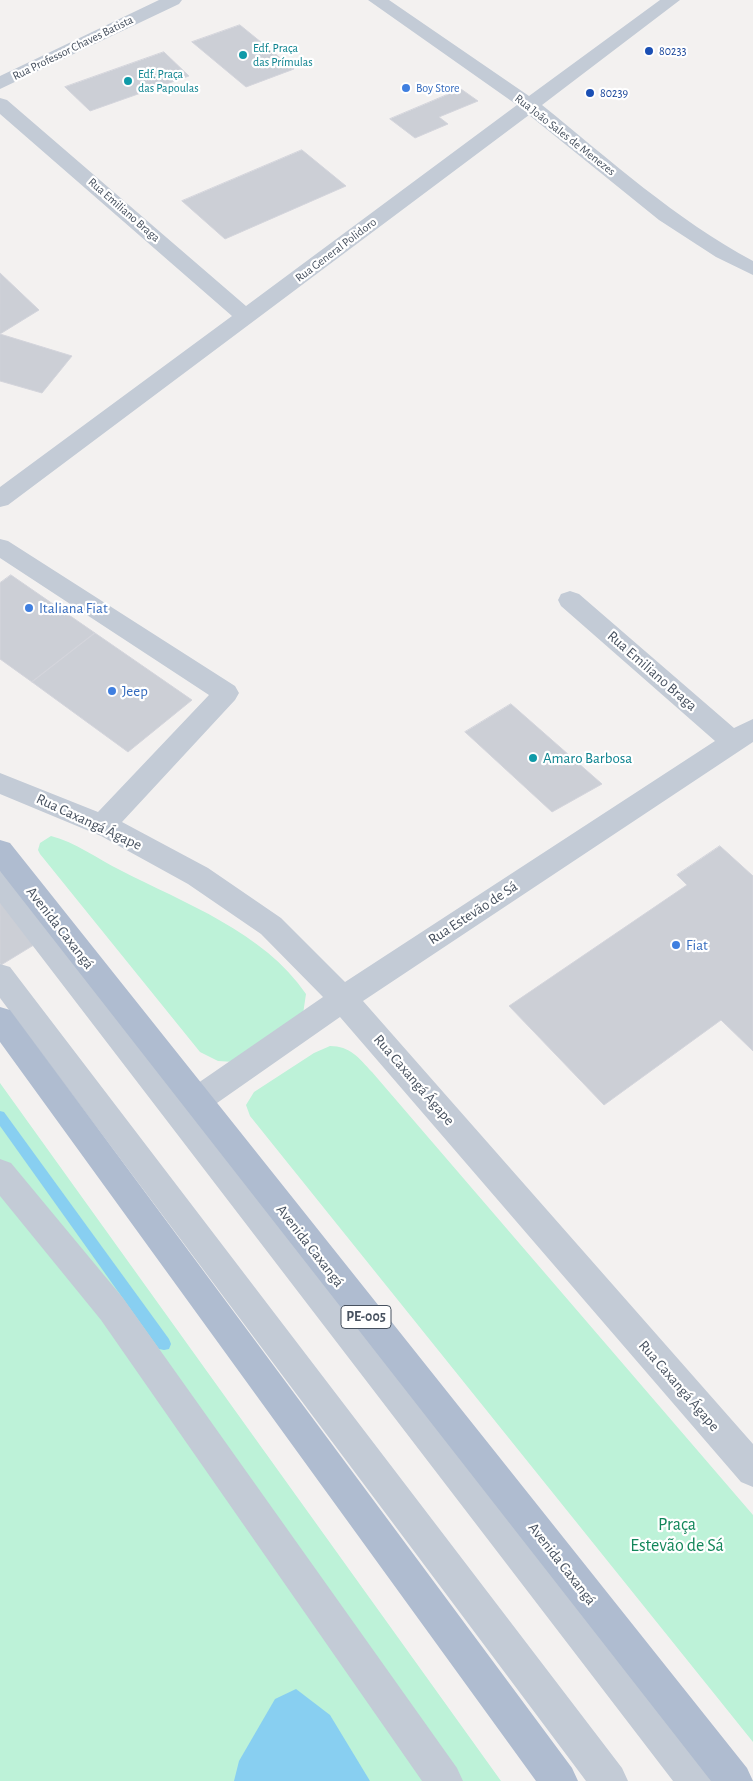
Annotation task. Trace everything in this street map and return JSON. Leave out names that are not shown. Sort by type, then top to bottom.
[{"type":"main road","name":"Avenida Caxangá","points":[[0,852],[734,1781]]},
{"type":"main road","points":[[0,1019],[559,1781]]},
{"type":"street","name":"Rua Professor Chaves Batista","points":[[0,83],[173,0]]},
{"type":"street","name":"Rua João Sales de Menezes","points":[[377,0],[530,106],[657,208],[710,246],[753,269]]},
{"type":"street","name":"Rua General Polidoro","points":[[0,499],[671,0]]},
{"type":"street","name":"Rua Emiliano Braga","points":[[0,104],[111,198],[246,317]]},
{"type":"street","points":[[0,547],[226,693],[102,825]]},
{"type":"street","name":"Rua Emiliano Braga","points":[[570,600],[743,735]]},
{"type":"street","name":"Rua Estevão de Sá","points":[[196,1101],[343,999],[743,735]]},
{"type":"street","name":"Rua Caxangá Ágape","points":[[0,783],[102,825],[198,876],[272,926],[343,999],[753,1470]]},
{"type":"street","points":[[0,882],[696,1781]]},
{"type":"street","points":[[0,976],[609,1781]]},
{"type":"street","points":[[0,1173],[112,1309],[444,1781]]},
{"type":"green space","points":[[51,836],[78,846],[120,870],[196,907],[246,936],[289,972],[306,994],[303,1014],[234,1062],[218,1061],[200,1052],[40,854],[38,850],[40,843]]},
{"type":"green space","name":"Praça Estevão de Sá","points":[[330,1046],[349,1051],[372,1072],[753,1515],[753,1742],[250,1116],[246,1105],[254,1092],[314,1053]]},
{"type":"green space","points":[[0,1083],[501,1781],[0,1781]]},
{"type":"water","points":[[296,1689],[330,1715],[370,1781],[234,1781],[239,1761],[275,1699]]},
{"type":"building","name":"Edf. Praça das Prímulas","points":[[240,25],[294,69],[246,87],[192,42]]},
{"type":"building","name":"Edf. Praça das Papoulas","points":[[164,52],[189,76],[90,111],[65,87]]},
{"type":"building","points":[[461,89],[478,101],[439,117],[448,124],[415,138],[390,119]]},
{"type":"building","points":[[302,150],[346,186],[225,239],[182,201]]},
{"type":"building","points":[[0,273],[39,310],[0,334]]},
{"type":"building","points":[[0,334],[72,356],[42,393],[0,381]]},
{"type":"building","name":"Italiana Fiat","points":[[11,575],[95,633],[32,682],[0,659],[0,583]]},
{"type":"building","name":"Jeep","points":[[95,633],[192,700],[128,752],[32,682]]},
{"type":"building","name":"Amaro Barbosa","points":[[511,704],[602,784],[552,812],[465,732]]},
{"type":"building","name":"Fiat","points":[[720,846],[753,876],[753,1051],[721,1020],[604,1105],[509,1006],[687,885],[677,875]]},
{"type":"building","points":[[0,888],[42,940],[1,965],[0,963]]},
{"type":"waterway","points":[[0,1116],[164,1344]]},
{"type":"place","name":"80233","points":[[649,51]]},
{"type":"place","name":"Edf. Praça das Prímulas","points":[[243,55]]},
{"type":"place","name":"Edf. Praça das Papoulas","points":[[128,81]]},
{"type":"place","name":"Boy Store","points":[[406,88]]},
{"type":"place","name":"80239","points":[[590,93]]},
{"type":"place","name":"Italiana Fiat","points":[[29,608]]},
{"type":"place","name":"Jeep","points":[[112,691]]},
{"type":"place","name":"Amaro Barbosa","points":[[533,758]]},
{"type":"place","name":"Fiat","points":[[676,945]]}]
